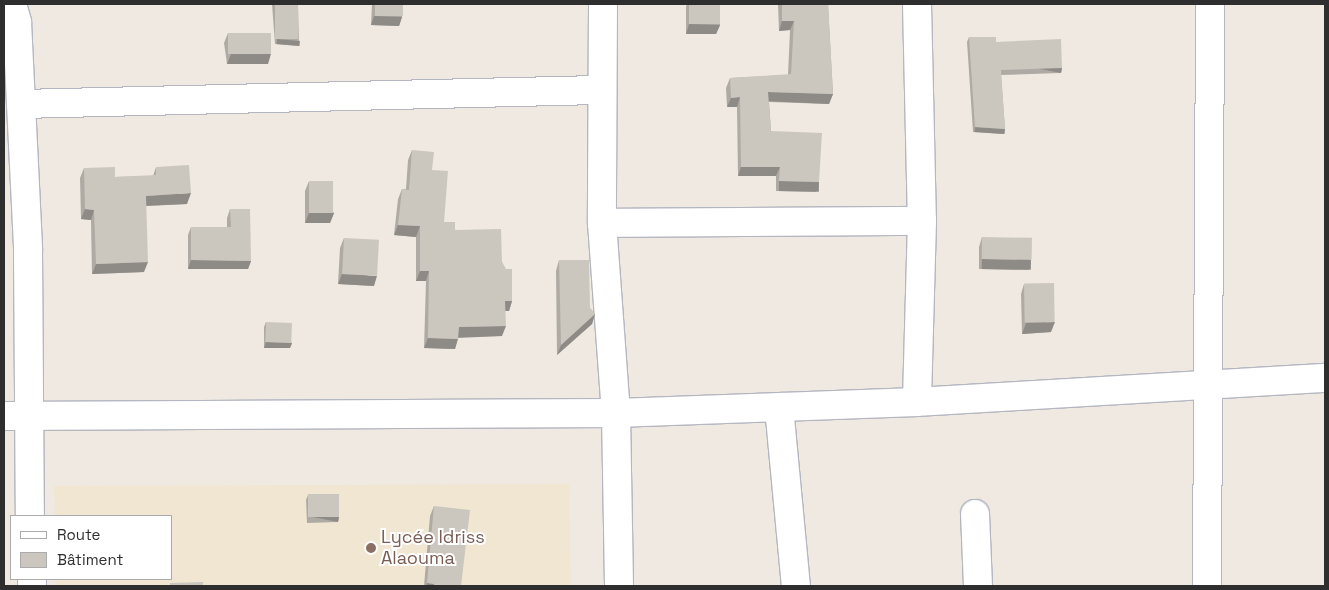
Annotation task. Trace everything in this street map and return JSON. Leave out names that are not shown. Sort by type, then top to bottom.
[{"type":"street","points":[[12,4],[21,104],[28,252],[16,415],[30,515]]},
{"type":"street","points":[[603,4],[600,90],[602,223],[616,413],[619,586]]},
{"type":"street","points":[[917,4],[922,221],[917,402]]},
{"type":"street","points":[[1207,586],[1206,382],[1210,4]]},
{"type":"street","points":[[21,104],[600,90]]},
{"type":"street","points":[[602,223],[922,221]]},
{"type":"street","points":[[16,415],[616,413],[917,402],[1206,382],[1325,378]]},
{"type":"street","points":[[780,407],[796,586]]},
{"type":"street","points":[[975,514],[978,586]]},
{"type":"shaded area","name":"Lycée Idriss Alaouma","points":[[569,484],[571,586],[56,586],[55,580],[172,580],[172,515],[55,515],[54,486]]},
{"type":"building","points":[[275,4],[298,4],[298,39],[275,39]]},
{"type":"building","points":[[375,4],[403,4],[403,16],[375,16]]},
{"type":"building","points":[[689,4],[720,4],[720,24],[689,24]]},
{"type":"building","points":[[782,4],[828,4],[833,94],[768,92],[771,131],[822,133],[819,182],[779,181],[780,167],[741,167],[740,97],[731,98],[730,78],[791,74],[794,21],[782,21]]},
{"type":"building","points":[[228,33],[271,33],[271,54],[228,54]]},
{"type":"building","points":[[969,37],[996,37],[996,42],[1061,39],[1062,68],[1001,70],[1005,129],[975,127]]},
{"type":"building","points":[[412,150],[434,152],[432,170],[448,171],[444,222],[455,222],[455,230],[501,229],[502,262],[506,269],[512,269],[512,301],[505,301],[506,326],[459,327],[458,339],[428,338],[429,271],[420,271],[420,226],[398,225],[402,189],[409,190]]},
{"type":"building","points":[[189,165],[191,193],[146,196],[148,262],[96,264],[94,210],[85,209],[84,168],[115,167],[115,177],[156,175],[156,167]]},
{"type":"building","points":[[309,181],[333,181],[333,213],[309,213]]},
{"type":"building","points":[[230,209],[250,209],[251,261],[191,260],[191,227],[231,227]]},
{"type":"building","points":[[982,237],[1032,238],[1032,260],[982,259]]},
{"type":"building","points":[[344,238],[379,240],[377,276],[342,274]]},
{"type":"building","points":[[559,260],[589,260],[590,308],[595,314],[561,345]]},
{"type":"building","points":[[1054,283],[1055,322],[1025,323],[1024,284]]},
{"type":"building","points":[[266,322],[292,323],[291,343],[265,342]]},
{"type":"building","points":[[308,494],[339,494],[339,517],[308,517]]},
{"type":"building","points":[[434,506],[470,510],[461,586],[434,586],[434,584],[427,583]]},
{"type":"building","points":[[203,582],[203,586],[170,586],[170,583]]},
{"type":"place","name":"Lycée Idriss Alaouma","points":[[371,548]]}]
